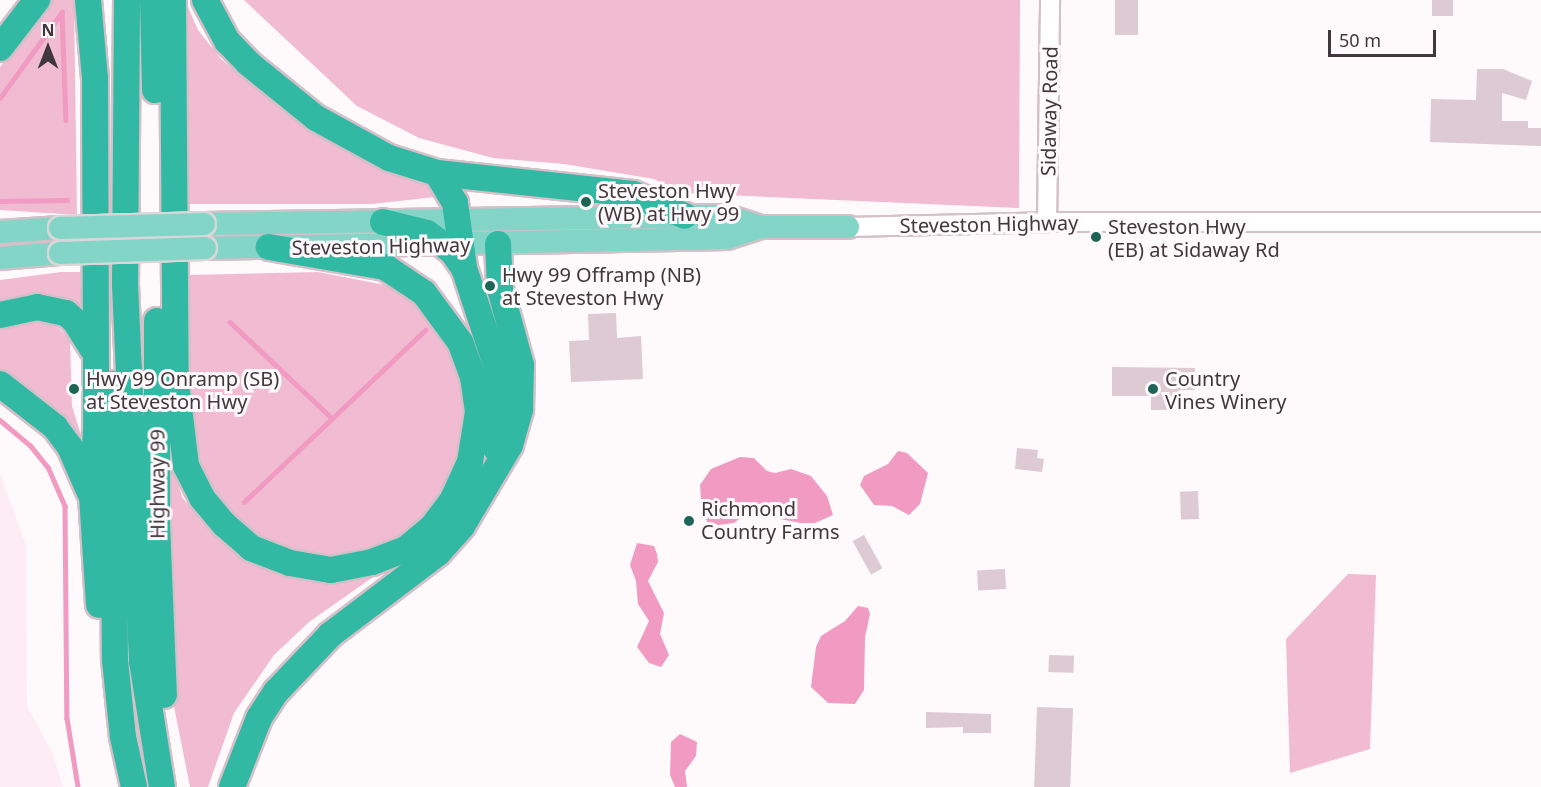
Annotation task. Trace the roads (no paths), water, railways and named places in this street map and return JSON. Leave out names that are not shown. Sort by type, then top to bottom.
[{"type":"highway","points":[[0,48],[37,0]]},
{"type":"highway","points":[[88,0],[95,78],[93,351],[96,430],[92,496],[99,611],[115,629]]},
{"type":"highway","points":[[111,0],[115,629],[123,737],[134,787]]},
{"type":"highway","points":[[128,0],[125,285],[142,661],[162,787]]},
{"type":"highway","points":[[135,492],[142,302],[144,20],[148,0]]},
{"type":"highway","name":"Highway 99","points":[[153,0],[160,670],[179,787]]},
{"type":"highway","points":[[172,0],[176,383],[186,466],[202,498],[225,525],[251,548],[290,563],[331,570],[372,562],[406,549],[433,526],[453,499],[470,462],[478,412],[473,377],[460,342],[424,293],[385,267],[269,247]]},
{"type":"highway","points":[[205,0],[227,41],[292,101],[389,158],[437,173],[617,191],[685,216]]},
{"type":"highway","points":[[437,173],[452,197],[457,244],[497,368],[498,442],[489,479]]},
{"type":"highway","points":[[383,222],[457,244]]},
{"type":"highway","points":[[232,787],[259,718],[283,683],[330,635],[438,553],[462,526],[510,445],[520,409],[521,365],[500,288],[498,244]]},
{"type":"highway","points":[[0,315],[37,307],[66,313],[75,321],[93,351]]},
{"type":"highway","points":[[0,384],[55,427],[70,447],[92,496]]},
{"type":"main road","name":"Steveston Highway","points":[[457,244],[685,216],[728,216],[760,226],[848,227]]},
{"type":"main road","name":"Steveston Highway","points":[[0,232],[204,224],[383,222]]},
{"type":"main road","name":"Steveston Highway","points":[[0,258],[60,253],[205,248],[727,238],[760,226]]},
{"type":"street","name":"Sidaway Road","points":[[1047,222],[1050,0]]},
{"type":"street","name":"Steveston Highway","points":[[848,227],[1047,222],[1541,222]]},
{"type":"waterway","points":[[0,98],[62,12],[66,120]]},
{"type":"waterway","points":[[0,201],[67,200]]},
{"type":"waterway","points":[[230,322],[332,418]]},
{"type":"waterway","points":[[244,502],[425,330]]},
{"type":"waterway","points":[[0,420],[30,445],[48,467],[65,506],[67,718],[78,787]]},
{"type":"place","name":"Steveston Hwy (WB) at Hwy 99","points":[[586,202]]},
{"type":"place","name":"Steveston Hwy (EB) at Sidaway Rd","points":[[1096,237]]},
{"type":"place","name":"Hwy 99 Offramp (NB) at Steveston Hwy","points":[[490,286]]},
{"type":"place","name":"Hwy 99 Onramp (SB) at Steveston Hwy","points":[[74,389]]},
{"type":"place","name":"Country Vines Winery","points":[[1153,389]]},
{"type":"place","name":"Richmond Country Farms","points":[[689,521]]}]
